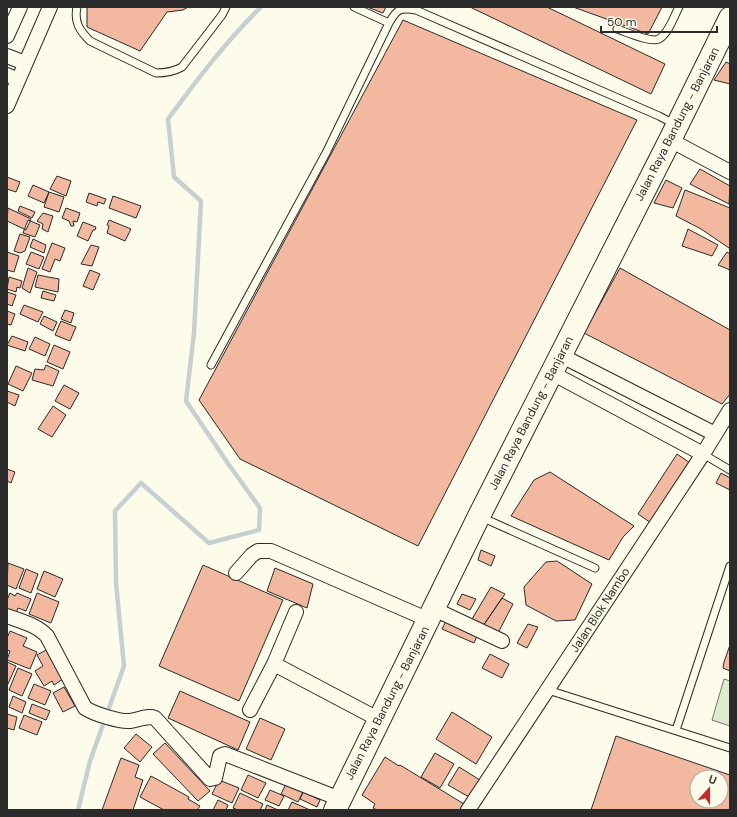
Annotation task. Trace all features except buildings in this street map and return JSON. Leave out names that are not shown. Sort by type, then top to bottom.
[{"type":"main road","name":"Jalan Raya Bandung - Banjaran","points":[[337,804],[380,720],[479,516],[674,132],[730,18]]},
{"type":"street","points":[[7,36],[20,7]]},
{"type":"street","points":[[7,106],[13,78],[25,63],[50,7]]},
{"type":"street","points":[[7,56],[25,63]]},
{"type":"street","points":[[674,132],[730,172]]},
{"type":"street","points":[[556,364],[715,434]]},
{"type":"street","points":[[556,364],[703,454]]},
{"type":"street","name":"Jalan Blok Nambo","points":[[468,810],[703,454],[730,410]]},
{"type":"street","points":[[236,573],[252,555],[258,551],[270,551],[502,641]]},
{"type":"street","points":[[250,710],[274,664],[296,612]]},
{"type":"street","points":[[7,616],[33,626],[47,636],[82,705],[90,712],[130,721],[149,717],[155,718],[210,779],[215,778],[220,756],[225,754],[337,804]]},
{"type":"street","points":[[274,664],[380,720]]},
{"type":"lane","points":[[77,7],[76,23],[82,33],[90,41],[156,73],[166,73],[182,66],[226,7]]},
{"type":"lane","points":[[354,7],[389,23]]},
{"type":"lane","points":[[617,28],[651,40],[659,39],[666,32],[679,7]]},
{"type":"lane","points":[[211,365],[326,153],[394,13],[401,8],[416,10],[659,116],[674,132]]},
{"type":"lane","points":[[703,454],[730,470]]},
{"type":"lane","points":[[479,516],[595,568]]},
{"type":"lane","points":[[676,730],[730,566]]},
{"type":"lane","points":[[548,690],[730,748]]},
{"type":"green space","points":[[724,679],[730,681],[730,726],[712,720]]},
{"type":"waterway","points":[[78,810],[90,761],[124,666],[116,583],[115,511],[141,483],[209,543],[259,530],[260,508],[186,401],[194,333],[201,201],[174,177],[168,119],[224,47],[261,7]]}]
